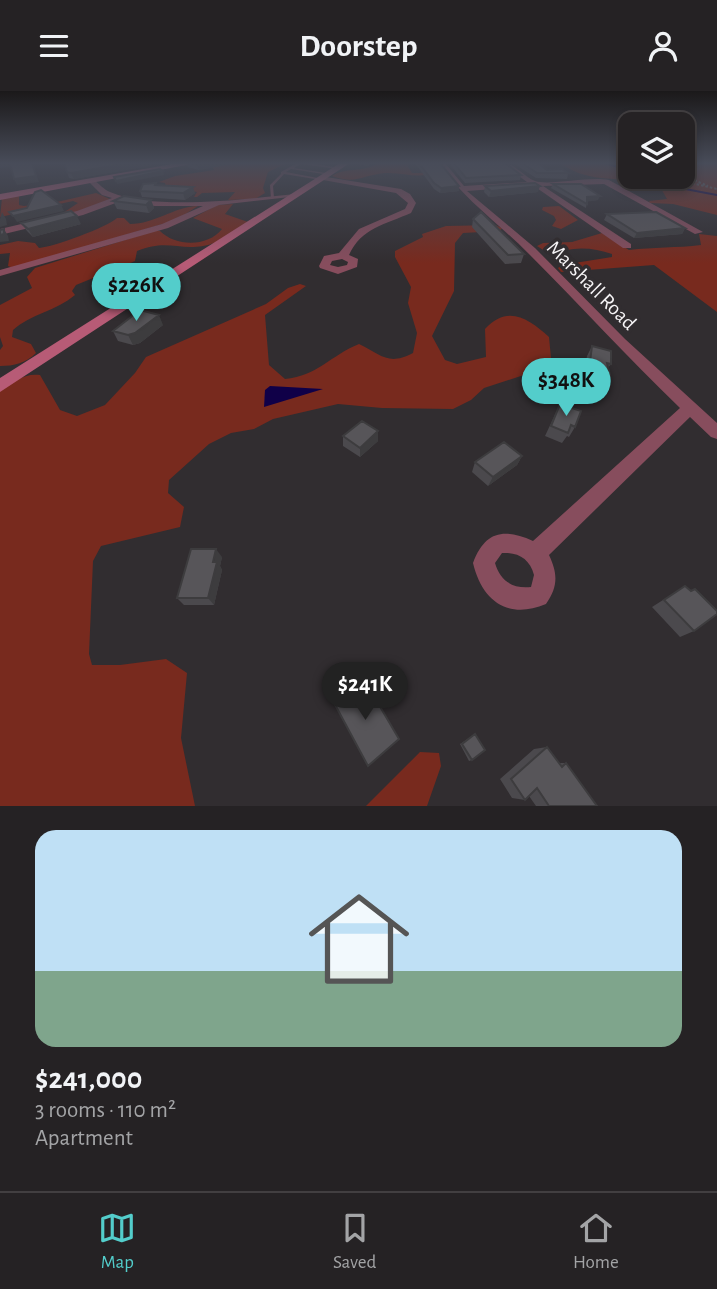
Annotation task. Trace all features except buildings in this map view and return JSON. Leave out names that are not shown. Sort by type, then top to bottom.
[{"type":"street","points":[[0,232],[80,213],[123,197],[166,204],[291,196]]},
{"type":"street","points":[[0,386],[294,196]]},
{"type":"street","points":[[344,256],[350,242],[374,222],[410,209],[412,203],[407,196]]},
{"type":"street","name":"Marshall Road","points":[[469,196],[531,250],[717,433]]},
{"type":"street","points":[[552,196],[627,246]]},
{"type":"street","points":[[632,196],[698,232]]},
{"type":"street","points":[[0,273],[165,226],[216,203]]},
{"type":"street","points":[[535,554],[690,408]]},
{"type":"shaded area","points":[[19,196],[19,205],[24,206],[81,196],[110,199],[72,214],[60,215],[78,203],[73,201],[0,217],[2,198]]},
{"type":"shaded area","points":[[231,196],[259,196],[255,199],[228,200]]},
{"type":"shaded area","points":[[665,196],[717,196],[717,215],[673,204],[649,201],[667,199]]},
{"type":"shaded area","points":[[233,204],[225,214],[248,222],[209,245],[164,245],[137,251],[135,261],[76,285],[72,291],[75,295],[68,300],[13,330],[12,337],[31,344],[36,353],[20,363],[0,366],[0,350],[3,346],[0,337],[0,305],[32,288],[27,277],[35,268],[154,231],[160,231],[174,240],[200,242],[216,235],[222,229],[193,218],[217,205]]},
{"type":"shaded area","points":[[198,206],[176,220],[13,268],[8,266],[10,253],[0,254],[0,245],[18,241],[35,243],[39,248],[46,247],[92,231],[117,218],[124,218],[130,224],[139,223],[180,209]]},
{"type":"shaded area","points":[[559,206],[578,220],[561,229],[552,226],[556,220],[542,210],[543,207]]},
{"type":"shaded area","points":[[495,225],[502,228],[500,231],[463,233],[455,243],[454,291],[432,336],[445,360],[457,364],[486,357],[485,329],[494,321],[510,316],[526,320],[549,337],[554,390],[545,391],[539,372],[533,372],[484,388],[471,400],[453,409],[338,404],[273,419],[254,429],[231,433],[209,444],[169,480],[168,493],[184,507],[180,527],[101,546],[93,561],[89,654],[92,665],[120,665],[166,659],[187,673],[181,738],[195,806],[0,806],[0,391],[24,377],[40,375],[60,410],[77,416],[105,405],[146,357],[266,304],[288,288],[300,284],[306,286],[265,315],[269,365],[285,379],[316,370],[359,344],[391,359],[404,357],[413,353],[417,333],[408,303],[411,287],[395,257],[395,251],[423,237],[422,234],[446,226]]},
{"type":"shaded area","points":[[602,233],[629,250],[701,245],[699,234],[717,236],[717,312],[654,265],[561,272],[558,268],[562,265],[612,257],[612,254],[582,248],[551,255],[537,246],[543,243],[572,242]]},
{"type":"shaded area","points":[[270,386],[323,389],[264,407],[265,390]]},
{"type":"shaded area","points":[[420,752],[439,753],[441,766],[427,806],[366,806]]}]
